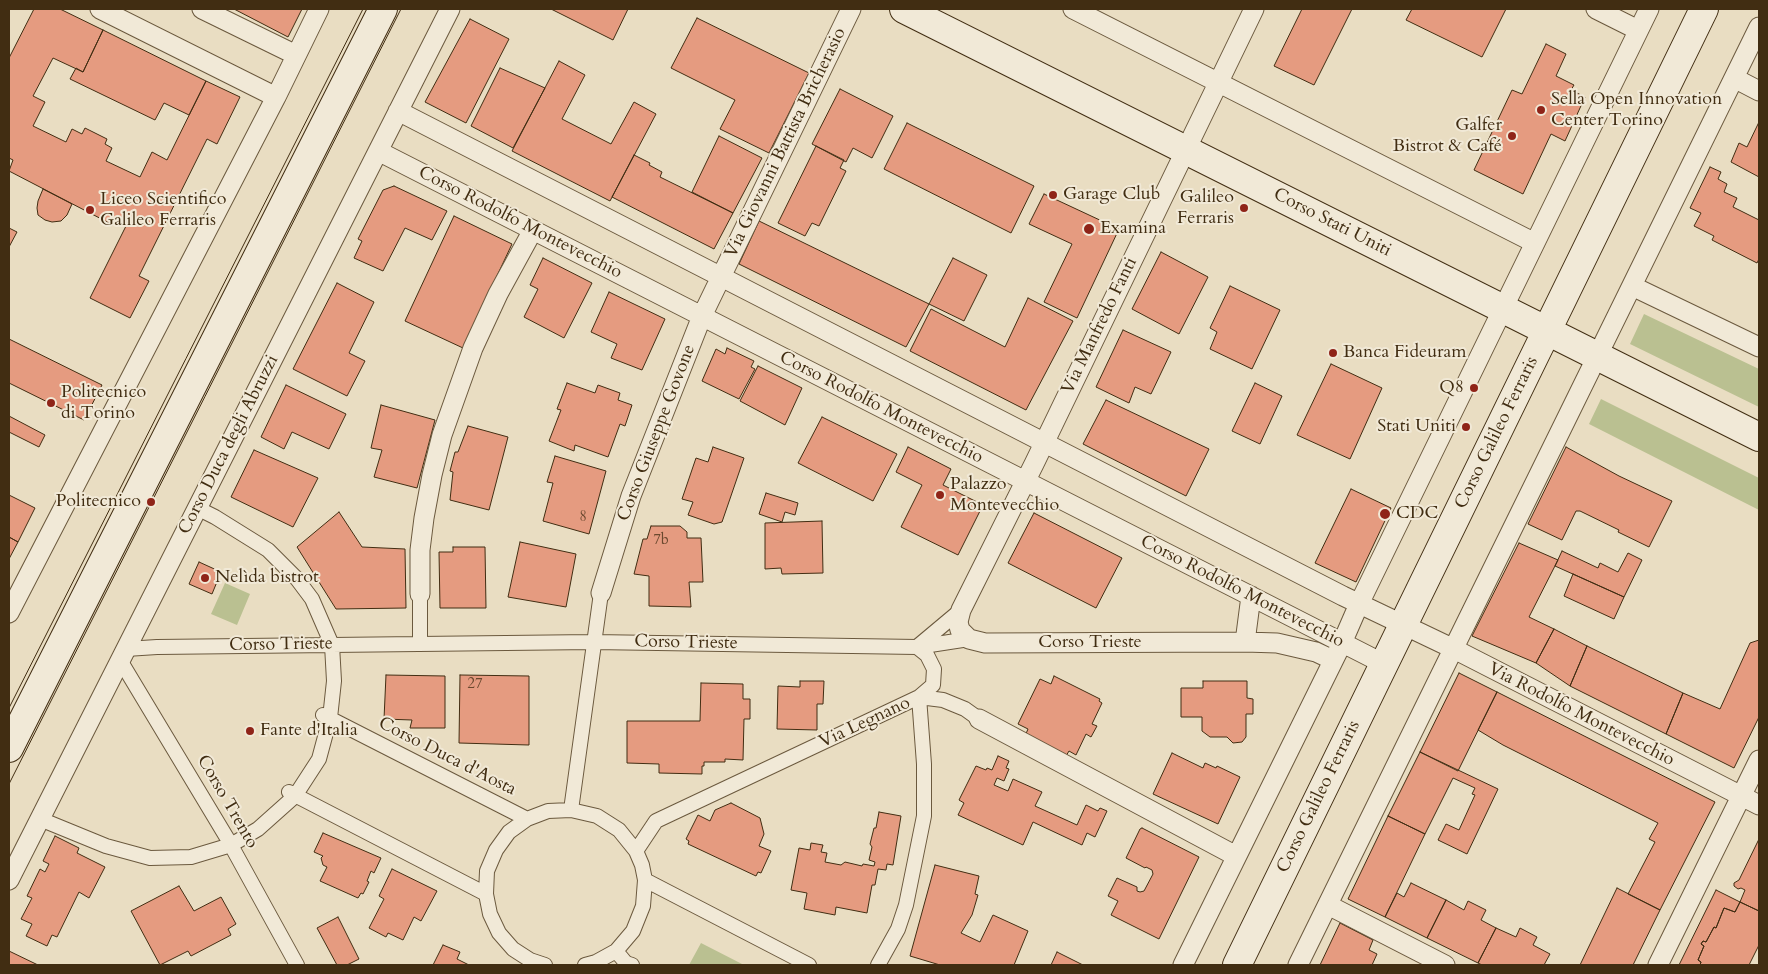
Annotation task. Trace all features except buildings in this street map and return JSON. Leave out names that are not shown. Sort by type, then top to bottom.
[{"type":"main road","points":[[9,748],[383,9]]},
{"type":"main road","name":"Corso Stati Uniti","points":[[904,9],[1759,437]]},
{"type":"main road","name":"Corso Galileo Ferraris","points":[[1237,965],[1704,9]]},
{"type":"street","points":[[100,9],[276,97]]},
{"type":"street","points":[[202,9],[296,55]]},
{"type":"street","points":[[9,613],[276,97],[319,9]]},
{"type":"street","name":"Corso Duca degli Abruzzi","points":[[9,880],[450,9]]},
{"type":"street","name":"Via Giovanni Battista Bricherasio","points":[[720,277],[852,9]]},
{"type":"street","points":[[1073,9],[1535,243]]},
{"type":"street","name":"Via Manfredo Fanti","points":[[961,610],[1254,9]]},
{"type":"street","points":[[1596,9],[1638,30]]},
{"type":"street","points":[[1183,965],[1342,643],[1359,604],[1649,9]]},
{"type":"street","points":[[1298,965],[1759,27]]},
{"type":"street","points":[[1734,78],[1759,91]]},
{"type":"street","points":[[398,111],[1043,443],[1403,625]]},
{"type":"street","name":"Corso Rodolfo Montevecchio","points":[[378,151],[1384,664]]},
{"type":"street","points":[[420,644],[420,550],[432,475],[442,436],[473,348],[498,294],[533,230]]},
{"type":"street","name":"Corso Giuseppe Govone","points":[[601,593],[631,496],[702,316],[720,277]]},
{"type":"street","points":[[1632,286],[1759,347]]},
{"type":"street","points":[[40,819],[106,846],[150,858],[191,857],[231,845],[258,829],[320,759],[326,716],[334,681],[332,645],[312,599],[297,579],[268,550],[197,508]]},
{"type":"street","points":[[571,810],[601,593]]},
{"type":"street","points":[[1245,642],[1250,596]]},
{"type":"street","points":[[961,610],[958,622],[960,630],[969,639]]},
{"type":"street","points":[[878,965],[898,929],[906,904],[924,816],[924,764],[919,698],[933,685],[934,669],[927,654],[917,647],[961,610]]},
{"type":"street","name":"Via Rodolfo Montevecchio","points":[[1403,625],[1759,805]]},
{"type":"street","name":"Corso Trieste","points":[[123,654],[157,647],[593,642],[917,647],[969,639],[985,644],[1245,642],[1277,644],[1316,652],[1333,660]]},
{"type":"street","name":"Corso Trento","points":[[123,654],[297,965]]},
{"type":"street","name":"Via Legnano","points":[[636,851],[656,821],[919,698],[943,700],[965,710],[1236,856]]},
{"type":"street","name":"Corso Duca d'Aosta","points":[[326,716],[528,819]]},
{"type":"street","points":[[1658,965],[1759,760]]},
{"type":"street","points":[[291,793],[486,894]]},
{"type":"street","points":[[545,965],[529,963],[499,933],[490,914],[486,894],[488,871],[496,850],[509,832],[528,819],[548,811],[571,810],[597,816],[619,830],[636,851],[642,865],[645,880],[643,906],[633,931],[616,951],[596,962],[585,965]]},
{"type":"street","points":[[645,880],[809,965]]},
{"type":"street","points":[[1328,905],[1445,965]]},
{"type":"street","points":[[616,951],[626,963],[632,965]]},
{"type":"green space","points":[[1644,314],[1759,369],[1759,407],[1630,344]]},
{"type":"green space","points":[[1601,399],[1759,478],[1759,510],[1589,424]]},
{"type":"green space","points":[[225,583],[250,594],[237,625],[211,614]]},
{"type":"green space","points":[[701,943],[744,965],[689,965]]},
{"type":"tram line","points":[[9,708],[363,9]]},
{"type":"tram line","points":[[9,784],[401,9]]},
{"type":"place","name":"Sella Open Innovation Center Torino","points":[[1541,110]]},
{"type":"place","name":"Galfer Bistrot & Café","points":[[1512,136]]},
{"type":"place","name":"Garage Club","points":[[1053,195]]},
{"type":"place","name":"Galileo Ferraris","points":[[1244,208]]},
{"type":"place","name":"Liceo Scientifico Galileo Ferraris","points":[[90,210]]},
{"type":"place","name":"Examina","points":[[1089,229]]},
{"type":"place","name":"Banca Fideuram","points":[[1333,353]]},
{"type":"place","name":"Q8","points":[[1474,388]]},
{"type":"place","name":"Politecnico di Torino","points":[[51,403]]},
{"type":"place","name":"Stati Uniti","points":[[1466,427]]},
{"type":"place","name":"Palazzo Montevecchio","points":[[940,495]]},
{"type":"place","name":"Politecnico","points":[[151,502]]},
{"type":"place","name":"CDC","points":[[1385,514]]},
{"type":"place","name":"Nelìda bistrot","points":[[205,578]]},
{"type":"place","name":"Fante d'Italia","points":[[250,731]]}]
